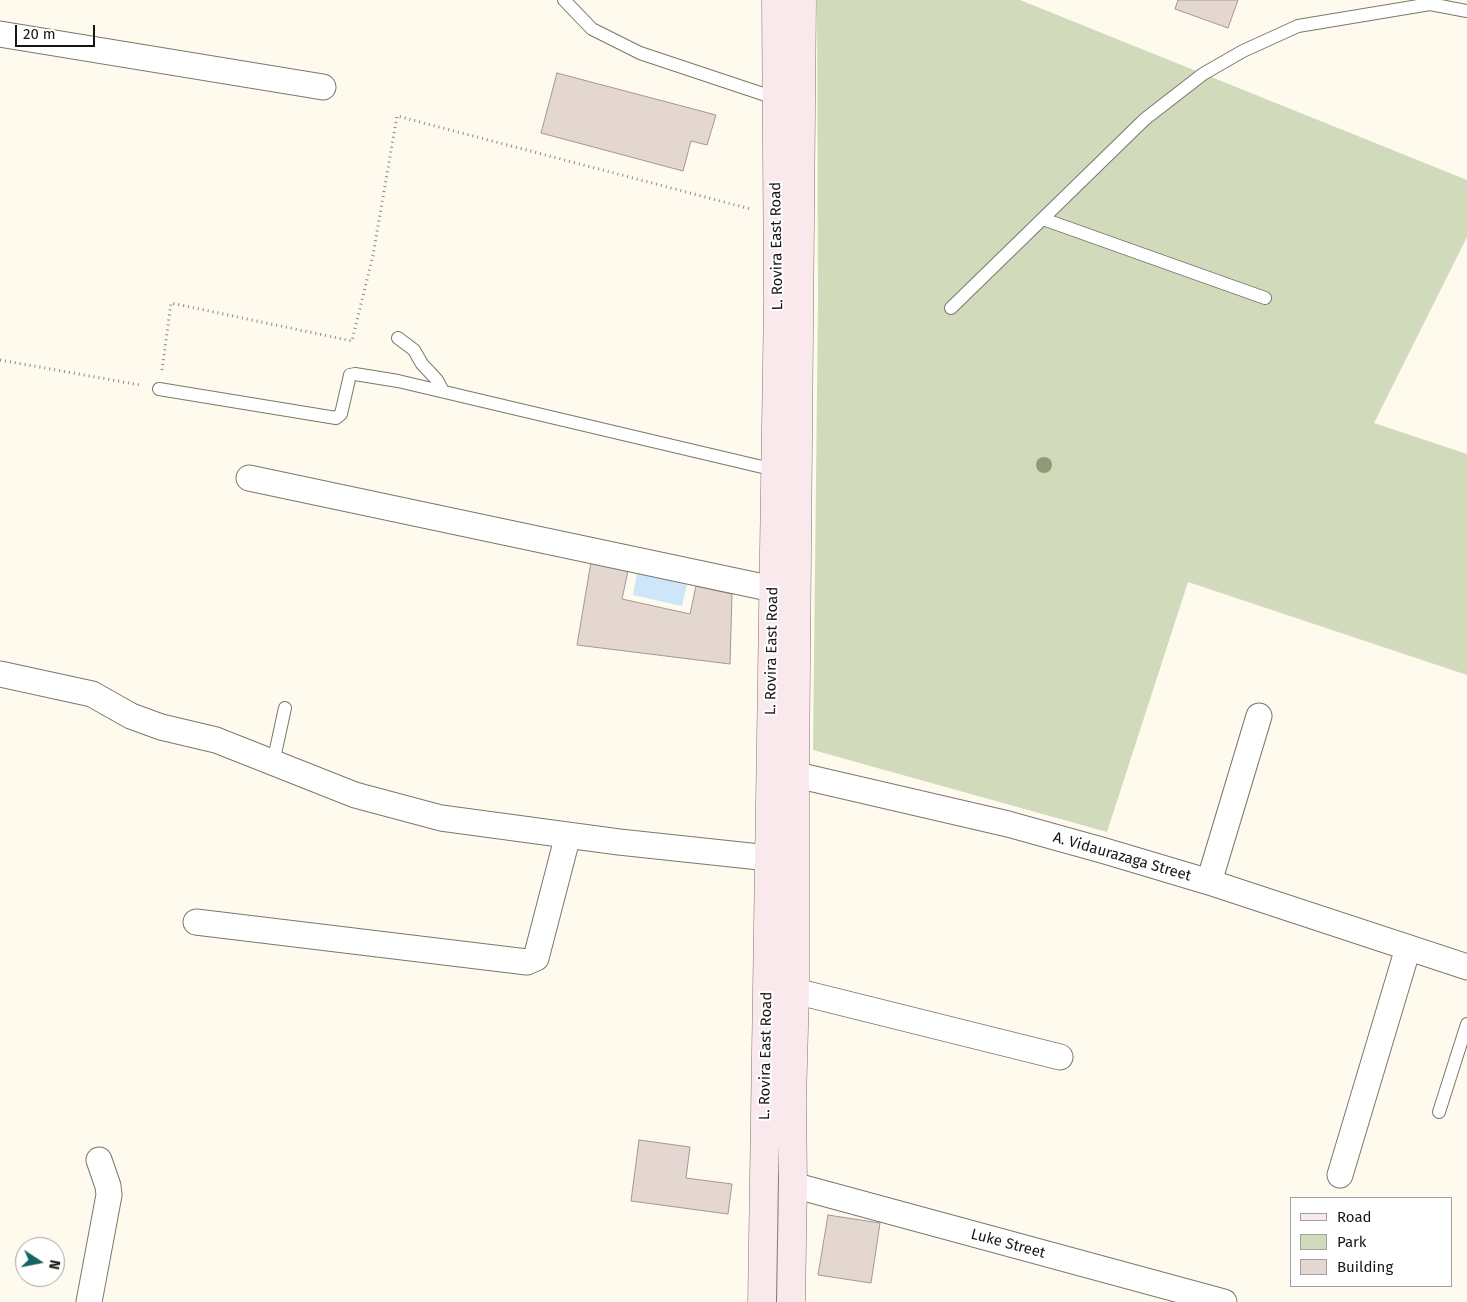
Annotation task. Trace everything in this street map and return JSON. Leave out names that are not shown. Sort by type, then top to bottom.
[{"type":"main road","name":"L. Rovira East Road","points":[[762,1302],[779,1100],[795,991],[773,590],[777,216],[776,0]]},
{"type":"main road","name":"L. Rovira East Road","points":[[791,1302],[793,1185],[779,1100],[769,858],[783,772],[802,0]]},
{"type":"street","points":[[0,34],[323,87]]},
{"type":"street","points":[[249,478],[773,590]]},
{"type":"street","points":[[0,674],[92,694],[138,719],[161,727],[216,740],[355,795],[441,818],[568,835],[769,858]]},
{"type":"street","points":[[1209,882],[1259,716]]},
{"type":"street","name":"A. Vidaurazaga Street","points":[[783,772],[1008,824],[1209,882],[1467,967]]},
{"type":"street","points":[[196,922],[526,962],[536,958],[568,835]]},
{"type":"street","points":[[1340,1174],[1408,948]]},
{"type":"street","points":[[795,991],[1060,1057]]},
{"type":"street","points":[[89,1302],[109,1196],[108,1186],[99,1160]]},
{"type":"street","name":"Luke Street","points":[[793,1185],[1224,1302]]},
{"type":"lane","points":[[564,0],[592,29],[640,53],[775,98]]},
{"type":"lane","points":[[951,308],[1145,119],[1204,74],[1243,51],[1298,26],[1430,4],[1467,11]]},
{"type":"lane","points":[[1043,218],[1265,298]]},
{"type":"lane","points":[[398,338],[414,350],[422,364],[437,380],[443,391]]},
{"type":"lane","points":[[160,389],[336,418],[341,414],[352,374],[398,381],[443,391],[775,470]]},
{"type":"lane","points":[[273,763],[285,708]]},
{"type":"lane","points":[[1439,1112],[1467,1024]]},
{"type":"path","points":[[0,360],[160,389],[171,303],[352,341],[373,255],[397,116],[777,216]]},
{"type":"green space","points":[[817,0],[1020,0],[1467,180],[1467,237],[1374,423],[1467,454],[1467,675],[1188,582],[1107,832],[813,750],[818,300]]},
{"type":"water","points":[[637,573],[687,584],[682,606],[633,595]]},
{"type":"building","points":[[1178,0],[1238,0],[1228,28],[1175,9]]},
{"type":"building","points":[[557,73],[716,115],[707,145],[691,141],[683,171],[541,133]]},
{"type":"building","points":[[591,562],[628,571],[622,599],[690,614],[696,586],[732,594],[730,664],[577,645]]},
{"type":"building","points":[[639,1140],[690,1147],[686,1178],[732,1184],[728,1214],[631,1201]]},
{"type":"building","points":[[828,1215],[880,1223],[871,1283],[818,1275]]}]
